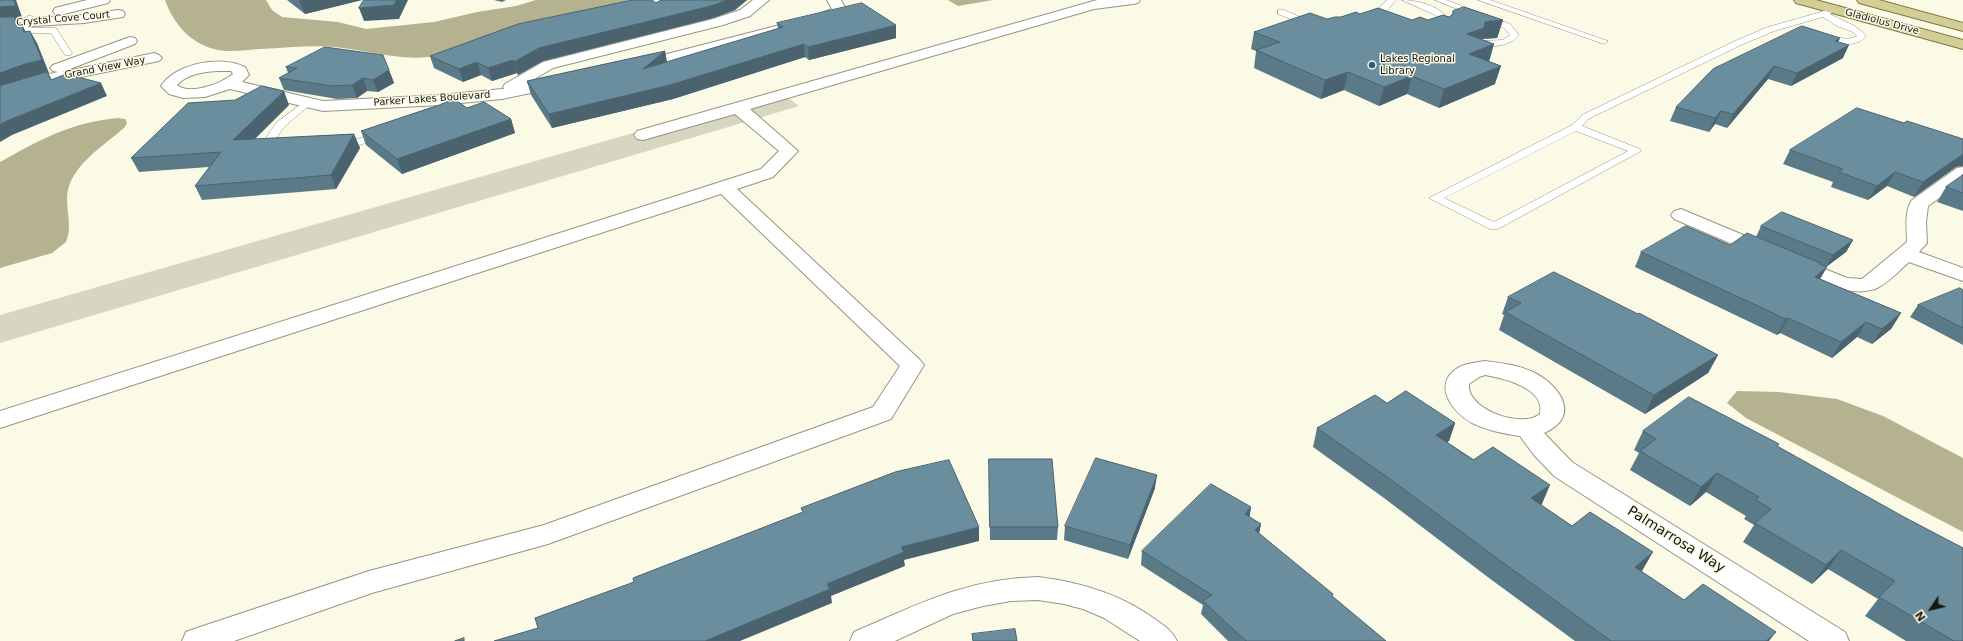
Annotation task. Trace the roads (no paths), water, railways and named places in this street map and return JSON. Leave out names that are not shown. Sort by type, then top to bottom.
[{"type":"main road","name":"Gladiolus Drive","points":[[1802,0],[1828,12],[1963,45]]},
{"type":"main road","name":"Gladiolus Drive","points":[[1864,0],[1963,27]]},
{"type":"street","name":"Crystal Cove Court","points":[[66,15],[103,0]]},
{"type":"street","name":"Parker Lakes Boulevard","points":[[229,84],[323,106],[502,94],[518,82],[548,65],[718,22],[745,13],[762,0]]},
{"type":"street","points":[[622,69],[816,20],[840,11],[834,0]]},
{"type":"street","points":[[643,135],[1112,0]]},
{"type":"street","points":[[1082,8],[1133,0]]},
{"type":"street","name":"Crystal Cove Court","points":[[4,24],[119,7]]},
{"type":"street","points":[[119,7],[119,20],[130,41],[154,58],[185,74]]},
{"type":"street","name":"Grand View Way","points":[[5,93],[45,73],[130,41]]},
{"type":"street","name":"Grand View Way","points":[[5,93],[38,81],[154,58]]},
{"type":"street","points":[[217,66],[234,67],[240,70],[241,75],[229,84],[206,91],[190,93],[171,90],[169,86],[170,83],[185,74],[217,66]]},
{"type":"street","points":[[502,94],[572,80]]},
{"type":"street","points":[[0,420],[768,173],[789,151],[738,108]]},
{"type":"street","points":[[1681,215],[1845,284],[1868,284],[1906,254],[1917,243],[1916,222],[1919,204],[1963,172]]},
{"type":"street","points":[[197,641],[369,582],[548,534],[882,413],[912,365],[725,187]]},
{"type":"street","points":[[1906,254],[1963,275]]},
{"type":"street","name":"Palmarrosa Way","points":[[1527,428],[1543,449],[1563,469],[1834,641]]},
{"type":"street","points":[[865,641],[954,602],[994,591],[1036,588],[1070,592],[1113,607],[1146,627],[1162,641]]},
{"type":"lane","points":[[1358,23],[1376,16],[1392,0]]},
{"type":"lane","points":[[1406,0],[1442,16],[1441,26],[1444,30]]},
{"type":"lane","points":[[1439,0],[1507,26],[1515,35],[1512,39],[1506,42],[1483,43]]},
{"type":"lane","points":[[1452,4],[1463,0]]},
{"type":"lane","points":[[1482,0],[1604,42]]},
{"type":"lane","points":[[1281,12],[1323,29]]},
{"type":"lane","points":[[1576,127],[1636,151],[1494,227],[1435,198],[1576,127],[1586,117],[1615,102],[1738,43],[1771,29],[1828,12],[1840,24],[1856,30],[1862,36],[1861,38],[1850,40],[1815,34]]},
{"type":"lane","points":[[30,20],[26,31],[52,30],[68,52]]},
{"type":"lane","points":[[1792,23],[1804,28]]},
{"type":"lane","points":[[446,111],[470,97]]},
{"type":"lane","points":[[293,146],[278,147],[268,142],[281,124],[308,102]]},
{"type":"lane","points":[[332,144],[355,143],[392,131]]},
{"type":"place","name":"Lakes Regional Library","points":[[1372,65]]}]
